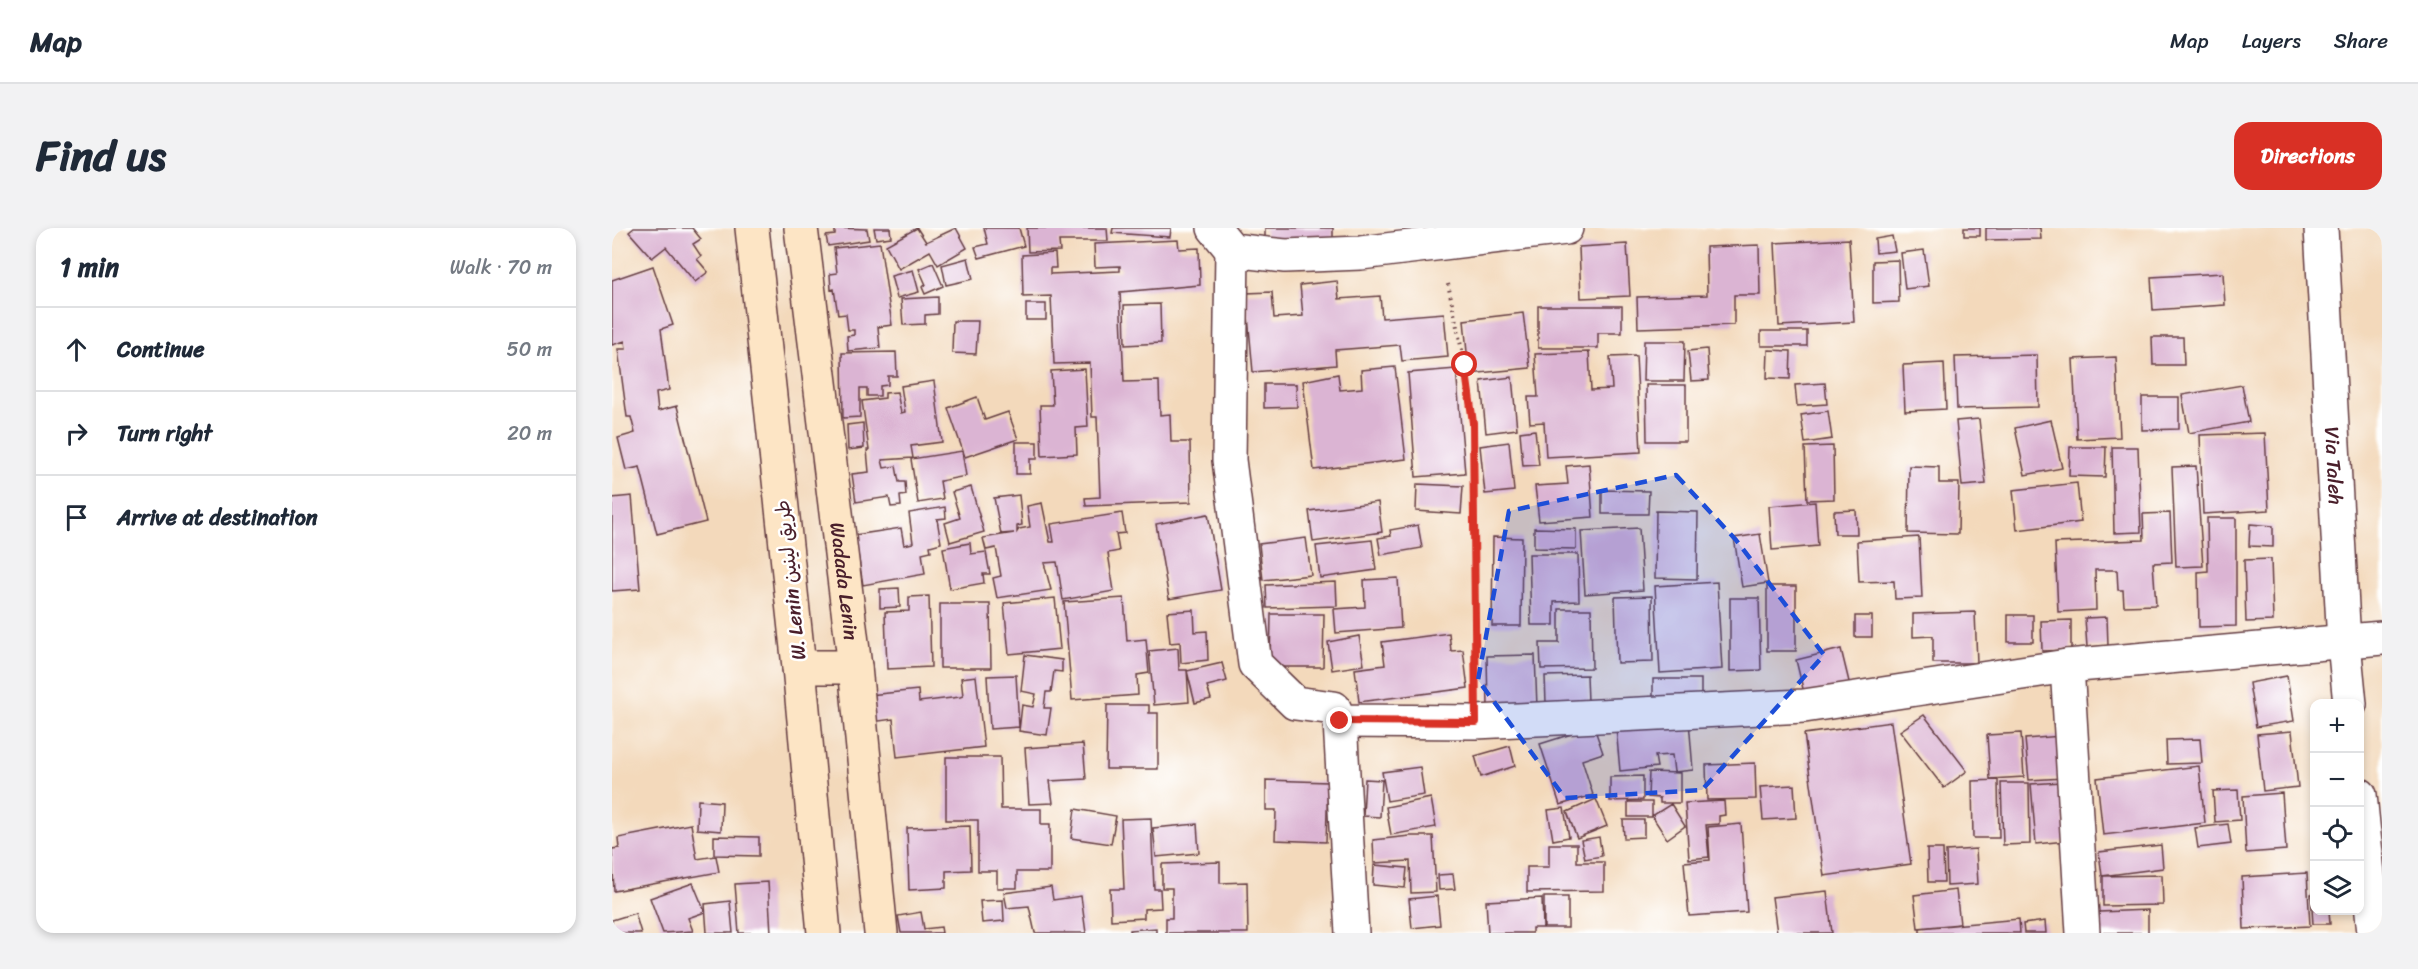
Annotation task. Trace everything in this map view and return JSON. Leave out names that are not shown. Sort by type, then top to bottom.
[{"type":"main road","name":"W. Lenin طريق لينين","points":[[752,228],[799,667],[824,933]]},
{"type":"main road","name":"Wadada Lenin","points":[[801,228],[855,667],[881,933]]},
{"type":"main road","points":[[799,667],[855,667]]},
{"type":"street","points":[[1352,933],[1340,721],[1334,708],[1295,703],[1255,664],[1229,460],[1223,239],[1285,256],[1361,252],[1566,228]]},
{"type":"street","name":"Via Taleh","points":[[2321,228],[2344,642],[2350,699]]},
{"type":"street","points":[[1340,721],[1476,722],[1804,706],[2067,666],[2382,638]]},
{"type":"street","points":[[2067,666],[2083,933]]},
{"type":"street","points":[[2361,807],[2374,933]]},
{"type":"path","points":[[1440,244],[1465,365],[1473,423],[1476,722]]},
{"type":"highlighted area","points":[[1676,475],[1736,540],[1824,655],[1702,790],[1565,798],[1478,680],[1509,511]]},
{"type":"building","points":[[634,228],[692,228],[701,239],[693,244],[701,256],[697,259],[708,272],[695,282],[666,247],[652,258],[629,232]]},
{"type":"building","points":[[835,228],[867,229],[869,240],[828,246],[826,236],[835,235]]},
{"type":"building","points":[[874,228],[890,228],[891,237],[876,239]]},
{"type":"building","points":[[917,228],[926,242],[956,228],[967,248],[938,265],[930,251],[899,269],[886,245]]},
{"type":"building","points":[[984,228],[1019,228],[1024,246],[979,258],[975,247],[988,244]]},
{"type":"building","points":[[1027,228],[1107,228],[1108,241],[1059,241],[1060,251],[1028,252]]},
{"type":"building","points":[[1113,228],[1171,228],[1170,237],[1112,233]]},
{"type":"building","points":[[1265,228],[1333,228],[1333,245],[1265,247]]},
{"type":"building","points":[[1964,228],[1980,228],[1980,236],[1964,236]]},
{"type":"building","points":[[1986,228],[2040,228],[2041,239],[1986,240]]},
{"type":"building","points":[[1892,236],[1895,251],[1876,253],[1875,239]]},
{"type":"building","points":[[1849,239],[1854,322],[1779,326],[1775,243]]},
{"type":"building","points":[[1178,240],[1179,249],[1199,248],[1200,285],[1120,292],[1124,382],[1159,381],[1160,415],[1170,414],[1171,442],[1190,442],[1191,502],[1086,506],[1085,498],[1100,497],[1097,417],[1092,417],[1090,363],[1054,364],[1051,296],[1023,297],[1022,255],[1055,253],[1056,268],[1050,268],[1050,274],[1120,271],[1120,266],[1095,267],[1094,244]]},
{"type":"building","points":[[880,243],[892,325],[878,327],[880,348],[848,351],[847,336],[854,335],[854,330],[848,330],[846,314],[838,315],[834,289],[831,290],[830,274],[837,273],[834,248]]},
{"type":"building","points":[[1627,244],[1630,296],[1581,298],[1579,247]]},
{"type":"building","points":[[1759,245],[1760,295],[1734,295],[1734,325],[1638,328],[1637,297],[1707,295],[1706,247]]},
{"type":"building","points":[[1924,250],[1929,286],[1905,289],[1901,253]]},
{"type":"building","points":[[968,258],[973,279],[946,285],[942,265]]},
{"type":"building","points":[[1898,260],[1899,302],[1873,303],[1873,261]]},
{"type":"building","points":[[933,263],[943,286],[925,294],[922,287],[926,285],[919,269]]},
{"type":"building","points":[[653,266],[673,325],[661,329],[669,390],[656,393],[658,411],[677,406],[706,522],[657,534],[640,467],[626,470],[618,438],[635,433],[631,417],[627,417],[618,349],[626,349],[625,341],[612,345],[612,280]]},
{"type":"building","points":[[913,270],[919,292],[897,298],[891,276]]},
{"type":"building","points":[[2223,273],[2225,305],[2153,310],[2151,277]]},
{"type":"building","points":[[1337,281],[1339,299],[1380,296],[1382,318],[1444,313],[1448,357],[1402,361],[1400,345],[1335,350],[1336,365],[1253,372],[1246,293],[1272,292],[1274,318],[1303,316],[1300,285]]},
{"type":"building","points":[[938,297],[938,314],[925,315],[925,324],[903,325],[901,299]]},
{"type":"building","points":[[1026,304],[1046,304],[1046,320],[1026,320]]},
{"type":"building","points":[[1160,304],[1161,343],[1125,345],[1124,305]]},
{"type":"building","points":[[1538,306],[1622,306],[1622,333],[1598,333],[1598,348],[1538,348]]},
{"type":"building","points":[[1523,313],[1530,368],[1469,374],[1464,320]]},
{"type":"building","points":[[953,321],[978,321],[976,354],[952,353]]},
{"type":"building","points":[[1761,331],[1807,331],[1807,346],[1761,346]]},
{"type":"building","points":[[2152,337],[2183,337],[2184,365],[2153,365]]},
{"type":"building","points":[[1644,341],[1685,341],[1684,381],[1643,381]]},
{"type":"building","points":[[1707,349],[1709,380],[1691,381],[1688,351]]},
{"type":"building","points":[[1768,350],[1791,351],[1790,379],[1767,378]]},
{"type":"building","points":[[896,352],[897,376],[888,376],[888,385],[880,386],[880,396],[867,396],[867,388],[860,388],[860,417],[843,418],[842,353]]},
{"type":"building","points":[[1589,352],[1591,390],[1612,389],[1610,357],[1636,356],[1641,452],[1546,457],[1544,422],[1530,423],[1528,397],[1538,397],[1535,354]]},
{"type":"building","points":[[2037,355],[2038,407],[1957,409],[1955,357]]},
{"type":"building","points":[[2116,357],[2120,437],[2077,439],[2073,359]]},
{"type":"building","points":[[1944,363],[1946,409],[1905,411],[1903,365]]},
{"type":"building","points":[[1395,367],[1406,459],[1314,470],[1303,381],[1338,374],[1340,390],[1362,388],[1361,370]]},
{"type":"building","points":[[1085,369],[1088,427],[1076,428],[1077,454],[1042,456],[1040,405],[1053,405],[1051,371]]},
{"type":"building","points":[[1456,369],[1465,473],[1416,477],[1408,373]]},
{"type":"building","points":[[1512,377],[1517,429],[1486,433],[1481,381]]},
{"type":"building","points":[[934,381],[942,442],[911,446],[913,458],[882,460],[884,468],[896,466],[899,482],[905,482],[906,495],[900,496],[901,506],[891,507],[889,497],[856,502],[852,474],[869,472],[867,450],[869,450],[862,401],[885,398],[885,393],[897,392],[901,413],[905,412],[901,386]]},
{"type":"building","points":[[1825,383],[1827,404],[1797,406],[1795,385]]},
{"type":"building","points":[[1264,384],[1296,384],[1297,407],[1264,408]]},
{"type":"building","points":[[1646,385],[1686,385],[1686,441],[1647,441]]},
{"type":"building","points":[[2242,385],[2249,422],[2189,433],[2182,395]]},
{"type":"building","points":[[977,397],[985,420],[1008,412],[1018,439],[965,457],[948,408]]},
{"type":"building","points":[[2142,397],[2179,397],[2179,429],[2142,430]]},
{"type":"building","points":[[1828,411],[1832,439],[1805,443],[1801,415]]},
{"type":"building","points":[[1979,419],[1986,484],[1962,486],[1956,421]]},
{"type":"building","points":[[2051,420],[2062,468],[2025,475],[2015,428]]},
{"type":"building","points":[[863,423],[864,448],[848,450],[847,425]]},
{"type":"building","points":[[1535,430],[1539,465],[1523,466],[1520,432]]},
{"type":"building","points":[[2265,433],[2269,510],[2203,514],[2200,435]]},
{"type":"building","points":[[1016,442],[1037,442],[1037,459],[1030,459],[1030,474],[1016,474]]},
{"type":"building","points":[[1509,442],[1514,491],[1485,494],[1480,446]]},
{"type":"building","points":[[1833,446],[1834,499],[1807,500],[1805,447]]},
{"type":"building","points":[[2070,447],[2106,447],[2105,477],[2069,476]]},
{"type":"building","points":[[2112,447],[2138,447],[2141,532],[2114,533]]},
{"type":"building","points":[[962,451],[966,476],[940,481],[943,499],[918,503],[911,459]]},
{"type":"building","points":[[1589,464],[1593,517],[1539,521],[1535,486],[1568,484],[1566,466]]},
{"type":"building","points":[[1909,466],[1939,467],[1939,483],[1959,483],[1958,534],[1908,533]]},
{"type":"building","points":[[2196,466],[2203,566],[2176,567],[2172,467]]},
{"type":"building","points":[[2077,483],[2081,522],[2017,530],[2013,490]]},
{"type":"building","points":[[1417,484],[1463,486],[1461,514],[1416,511]]},
{"type":"building","points":[[971,487],[984,532],[950,542],[945,523],[960,518],[952,492]]},
{"type":"building","points":[[1602,490],[1649,491],[1648,514],[1602,514]]},
{"type":"building","points":[[1019,495],[1022,525],[1017,526],[1017,532],[1019,529],[1030,527],[1027,506],[1042,503],[1050,542],[1054,542],[1051,524],[1122,513],[1125,533],[1116,534],[1119,551],[1108,553],[1114,591],[1063,600],[1057,562],[1044,563],[1051,590],[997,598],[993,578],[1001,576],[996,548],[986,550],[983,538],[1014,533],[1001,534],[994,498]]},
{"type":"building","points":[[632,496],[640,589],[612,591],[612,498]]},
{"type":"building","points":[[1378,502],[1382,532],[1313,542],[1309,511]]},
{"type":"building","points":[[1815,502],[1818,546],[1772,550],[1769,506]]},
{"type":"building","points":[[945,507],[946,518],[937,519],[941,543],[930,546],[931,551],[922,553],[925,574],[863,585],[855,535],[901,528],[904,545],[913,543],[909,513]]},
{"type":"building","points":[[1856,510],[1857,534],[1835,534],[1834,511]]},
{"type":"building","points":[[1656,511],[1698,512],[1697,579],[1655,578]]},
{"type":"building","points":[[2170,513],[2172,562],[2153,563],[2156,605],[2124,606],[2123,590],[2118,590],[2117,570],[2095,570],[2096,610],[2058,612],[2055,543],[2144,540],[2143,514]]},
{"type":"building","points":[[1208,514],[1221,590],[1169,599],[1156,524]]},
{"type":"building","points":[[2207,518],[2236,518],[2236,626],[2199,627],[2198,572],[2208,571]]},
{"type":"building","points":[[2250,524],[2273,526],[2273,547],[2249,546]]},
{"type":"building","points":[[1418,525],[1422,548],[1381,555],[1378,538],[1391,536],[1390,530]]},
{"type":"building","points":[[1534,528],[1576,529],[1576,549],[1534,548]]},
{"type":"building","points":[[1639,528],[1643,590],[1585,594],[1581,531]]},
{"type":"building","points":[[1760,534],[1768,583],[1742,587],[1734,538]]},
{"type":"building","points":[[1493,537],[1522,538],[1521,626],[1492,626]]},
{"type":"building","points":[[1919,537],[1922,598],[1895,599],[1894,581],[1859,582],[1857,541]]},
{"type":"building","points":[[1306,538],[1311,575],[1263,580],[1259,544]]},
{"type":"building","points":[[1372,540],[1376,570],[1320,578],[1316,546]]},
{"type":"building","points":[[970,543],[971,554],[986,552],[990,574],[983,574],[984,583],[950,589],[943,548]]},
{"type":"building","points":[[1529,554],[1578,554],[1579,601],[1554,602],[1554,625],[1531,625]]},
{"type":"building","points":[[2271,559],[2273,621],[2246,622],[2244,560]]},
{"type":"building","points":[[1398,578],[1401,628],[1336,633],[1334,609],[1365,607],[1364,580]]},
{"type":"building","points":[[1336,582],[1337,606],[1267,608],[1266,585]]},
{"type":"building","points":[[1717,582],[1722,669],[1660,673],[1655,586]]},
{"type":"building","points":[[1767,586],[1796,586],[1796,651],[1767,651]]},
{"type":"building","points":[[899,588],[900,607],[880,608],[880,589]]},
{"type":"building","points":[[929,596],[931,667],[887,669],[885,612],[909,611],[909,597]]},
{"type":"building","points":[[1652,596],[1653,662],[1617,663],[1615,597]]},
{"type":"building","points":[[1055,598],[1060,649],[1009,654],[1004,603]]},
{"type":"building","points":[[1124,598],[1127,641],[1146,639],[1149,673],[1137,675],[1138,695],[1072,700],[1064,602]]},
{"type":"building","points":[[1730,598],[1759,598],[1761,670],[1730,671]]},
{"type":"building","points":[[940,604],[990,604],[991,668],[940,668]]},
{"type":"building","points":[[1559,609],[1591,609],[1592,668],[1541,669],[1540,643],[1559,643]]},
{"type":"building","points":[[1194,610],[1195,632],[1207,631],[1208,660],[1181,663],[1180,642],[1170,643],[1167,612]]},
{"type":"building","points":[[1975,612],[1977,663],[1933,663],[1933,636],[1913,637],[1913,614]]},
{"type":"building","points":[[1271,614],[1324,614],[1323,667],[1270,667]]},
{"type":"building","points":[[2008,615],[2033,615],[2033,642],[2008,642]]},
{"type":"building","points":[[1855,616],[1872,616],[1872,637],[1855,637]]},
{"type":"building","points":[[2107,617],[2108,646],[2087,647],[2085,618]]},
{"type":"building","points":[[2071,620],[2071,650],[2042,651],[2041,621]]},
{"type":"building","points":[[1449,633],[1451,651],[1463,650],[1468,688],[1359,702],[1355,669],[1385,665],[1382,642]]},
{"type":"building","points":[[1359,636],[1364,665],[1332,670],[1328,642]]},
{"type":"building","points":[[1178,648],[1179,670],[1187,670],[1189,702],[1154,705],[1149,651]]},
{"type":"building","points":[[1841,649],[1850,686],[1805,697],[1796,660]]},
{"type":"building","points":[[1025,655],[1062,660],[1062,672],[1054,671],[1051,692],[1046,692],[1044,708],[1051,708],[1047,735],[1019,731],[1022,705],[1033,707],[1036,694],[1021,691]]},
{"type":"building","points":[[1535,655],[1537,707],[1488,708],[1487,656]]},
{"type":"building","points":[[1222,663],[1227,681],[1207,686],[1211,699],[1195,703],[1187,671]]},
{"type":"building","points":[[1016,675],[1019,727],[990,729],[987,676]]},
{"type":"building","points":[[1587,675],[1588,702],[1546,703],[1545,676]]},
{"type":"building","points":[[976,676],[984,747],[897,757],[893,719],[872,722],[869,695],[918,690],[919,702],[960,697],[963,696],[961,678]]},
{"type":"building","points":[[2287,676],[2294,721],[2256,727],[2249,683]]},
{"type":"building","points":[[1653,679],[1701,679],[1701,703],[1653,703]]},
{"type":"building","points":[[1107,705],[1149,705],[1149,713],[1158,713],[1158,769],[1106,769]]},
{"type":"building","points":[[1924,715],[1967,771],[1944,788],[1900,731]]},
{"type":"building","points":[[1689,721],[1693,770],[1674,772],[1672,755],[1655,756],[1657,767],[1620,771],[1616,727]]},
{"type":"building","points":[[1891,722],[1911,864],[1824,876],[1804,734]]},
{"type":"building","points":[[1594,727],[1603,753],[1582,760],[1593,795],[1560,805],[1540,744]]},
{"type":"building","points":[[2292,731],[2298,787],[2263,791],[2257,734]]},
{"type":"building","points":[[2021,733],[2024,777],[1990,779],[1987,735]]},
{"type":"building","points":[[2061,736],[2064,778],[2029,780],[2025,739]]},
{"type":"building","points":[[2200,739],[2202,763],[2167,764],[2166,740]]},
{"type":"building","points":[[1083,744],[1086,779],[1050,781],[1053,803],[1029,804],[1025,748]]},
{"type":"building","points":[[1510,746],[1515,766],[1481,777],[1475,756]]},
{"type":"building","points":[[946,757],[1000,757],[1001,809],[1041,809],[1041,824],[1050,824],[1050,872],[1017,872],[1017,888],[997,888],[997,871],[978,871],[978,820],[946,820]]},
{"type":"building","points":[[1755,763],[1756,799],[1707,800],[1706,765]]},
{"type":"building","points":[[2199,766],[2205,823],[2103,835],[2097,778]]},
{"type":"building","points":[[1420,767],[1424,795],[1387,801],[1382,772]]},
{"type":"building","points":[[1649,772],[1680,773],[1680,803],[1660,803],[1660,798],[1648,797]]},
{"type":"building","points":[[1643,776],[1643,800],[1610,801],[1610,777]]},
{"type":"building","points":[[1365,779],[1382,780],[1380,817],[1363,816]]},
{"type":"building","points":[[1266,780],[1328,782],[1326,842],[1275,840],[1276,810],[1266,810]]},
{"type":"building","points":[[1998,780],[1999,838],[1973,838],[1972,781]]},
{"type":"building","points":[[2061,782],[2066,841],[2036,844],[2031,784]]},
{"type":"building","points":[[2001,783],[2029,783],[2030,844],[2003,845]]},
{"type":"building","points":[[1794,785],[1796,818],[1763,820],[1760,787]]},
{"type":"building","points":[[2238,790],[2240,820],[2215,822],[2213,791]]},
{"type":"building","points":[[2282,793],[2286,850],[2246,853],[2243,796]]},
{"type":"building","points":[[1431,798],[1436,827],[1391,835],[1386,807]]},
{"type":"building","points":[[1596,799],[1607,826],[1577,838],[1567,812]]},
{"type":"building","points":[[698,800],[722,802],[721,831],[697,829]]},
{"type":"building","points":[[1724,801],[1725,815],[1719,816],[1719,824],[1706,825],[1709,857],[1689,859],[1685,803]]},
{"type":"building","points":[[1628,802],[1652,802],[1652,817],[1628,817]]},
{"type":"building","points":[[1671,804],[1685,826],[1667,839],[1652,816]]},
{"type":"building","points":[[1564,808],[1569,837],[1553,840],[1548,810]]},
{"type":"building","points":[[1075,809],[1116,816],[1111,844],[1071,838]]},
{"type":"building","points":[[1151,818],[1154,889],[1160,889],[1161,908],[1144,909],[1144,918],[1111,920],[1110,889],[1124,889],[1121,819]]},
{"type":"building","points":[[1623,820],[1644,820],[1644,837],[1624,838]]},
{"type":"building","points":[[691,824],[697,859],[716,856],[719,872],[614,891],[612,849],[619,848],[618,838]]},
{"type":"building","points":[[1197,824],[1199,853],[1156,857],[1153,828]]},
{"type":"building","points":[[1741,824],[1747,912],[1689,916],[1684,862],[1710,860],[1708,827]]},
{"type":"building","points":[[2228,824],[2231,844],[2198,848],[2195,828]]},
{"type":"building","points":[[970,826],[971,870],[946,871],[946,888],[909,890],[907,828]]},
{"type":"building","points":[[714,836],[759,837],[759,856],[714,855]]},
{"type":"building","points":[[1433,836],[1436,892],[1411,893],[1410,861],[1374,863],[1373,840]]},
{"type":"building","points":[[1599,837],[1602,856],[1585,859],[1581,840]]},
{"type":"building","points":[[1549,844],[1577,844],[1577,862],[1604,862],[1604,891],[1527,892],[1527,867],[1549,867]]},
{"type":"building","points":[[2161,845],[2163,868],[2102,876],[2099,852]]},
{"type":"building","points":[[1927,849],[1943,849],[1944,882],[1928,882]]},
{"type":"building","points":[[1976,849],[1978,884],[1947,886],[1946,851]]},
{"type":"building","points":[[1220,862],[1220,883],[1247,882],[1248,933],[1166,933],[1166,918],[1172,918],[1172,888],[1162,888],[1162,864]]},
{"type":"building","points":[[1374,865],[1407,868],[1405,888],[1373,885]]},
{"type":"building","points":[[2307,873],[2310,926],[2244,929],[2242,877]]},
{"type":"building","points":[[1453,874],[1455,889],[1439,890],[1438,875]]},
{"type":"building","points":[[2162,875],[2163,905],[2103,906],[2103,876]]},
{"type":"building","points":[[768,882],[771,933],[739,933],[735,884]]},
{"type":"building","points":[[693,883],[705,912],[688,918],[693,931],[663,933],[650,898]]},
{"type":"building","points":[[1051,887],[1053,900],[1081,896],[1086,933],[1035,933],[1029,906],[1007,908],[1004,893]]},
{"type":"building","points":[[1956,890],[1960,924],[1918,928],[1914,895]]},
{"type":"building","points":[[1827,891],[1832,933],[1777,933],[1772,897]]},
{"type":"building","points":[[1437,896],[1440,925],[1412,928],[1409,899]]},
{"type":"building","points":[[1544,897],[1568,897],[1568,928],[1544,928]]},
{"type":"building","points":[[1542,898],[1543,928],[1532,928],[1532,933],[1488,933],[1486,901]]},
{"type":"building","points":[[1003,900],[1004,921],[982,923],[980,901]]},
{"type":"building","points":[[730,901],[733,933],[707,933],[705,904]]},
{"type":"building","points":[[2148,910],[2148,933],[2099,933],[2099,912]]},
{"type":"building","points":[[921,912],[924,929],[941,927],[942,933],[901,933],[898,916]]},
{"type":"building","points":[[635,913],[641,933],[612,933],[612,920]]},
{"type":"building","points":[[2312,915],[2329,915],[2330,924],[2313,924]]},
{"type":"building","points":[[2019,919],[2020,933],[1920,933],[1920,928]]},
{"type":"building","points":[[2045,921],[2046,933],[2024,933],[2023,924]]},
{"type":"building","points":[[1156,928],[1156,933],[1130,933],[1130,930]]},
{"type":"route","points":[[1340,721],[1476,722],[1473,423],[1465,365]]}]
